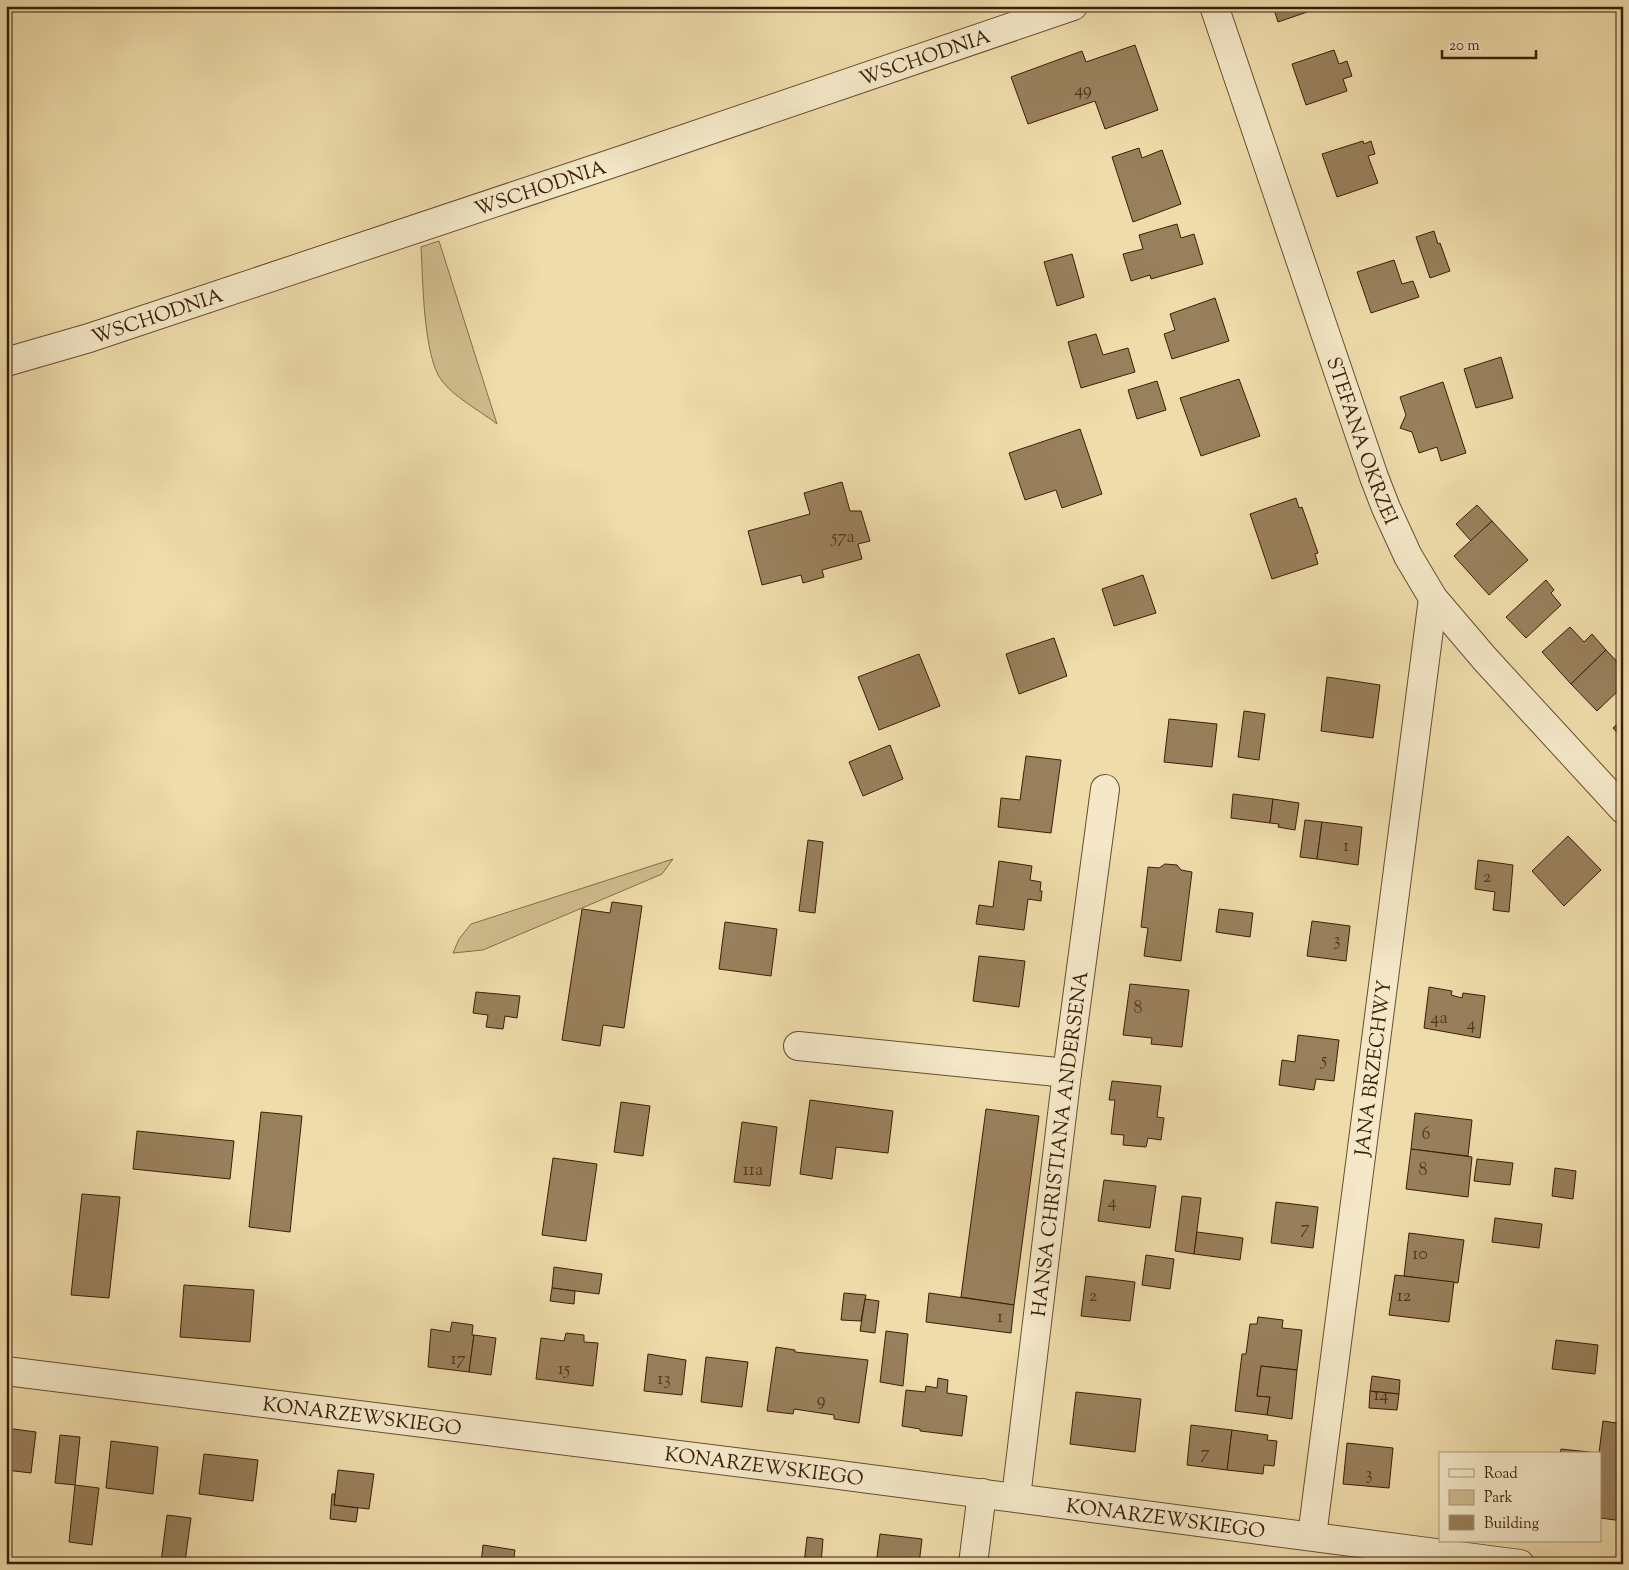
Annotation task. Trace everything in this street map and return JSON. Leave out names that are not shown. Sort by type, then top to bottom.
[{"type":"street","name":"WSCHODNIA","points":[[6,362],[98,335],[1073,6]]},
{"type":"street","name":"STEFANA OKRZEI","points":[[1214,6],[1320,321],[1386,508],[1408,556],[1433,598],[1485,659],[1623,809]]},
{"type":"street","name":"JANA BRZECHWY","points":[[1312,1536],[1433,598]]},
{"type":"street","name":"HANSA CHRISTIANA ANDERSENA","points":[[1016,1497],[1067,1073],[1105,789]]},
{"type":"street","points":[[798,1046],[1067,1073]]},
{"type":"street","name":"KONARZEWSKIEGO","points":[[6,1371],[1016,1497],[1520,1564]]},
{"type":"street","points":[[974,1564],[982,1493]]},
{"type":"green space","points":[[439,241],[497,424],[447,387],[436,370],[431,354],[425,317],[421,247]]},
{"type":"green space","points":[[673,859],[662,874],[483,950],[453,953],[459,939],[471,924]]},
{"type":"building","points":[[1273,6],[1315,6],[1316,9],[1278,22]]},
{"type":"building","points":[[1135,45],[1158,110],[1105,129],[1095,101],[1028,124],[1011,77],[1082,51],[1086,62]]},
{"type":"building","points":[[1334,50],[1339,64],[1347,61],[1352,76],[1343,79],[1347,91],[1306,105],[1292,64]]},
{"type":"building","points":[[1363,141],[1364,144],[1371,141],[1375,154],[1368,156],[1378,183],[1337,197],[1322,154]]},
{"type":"building","points":[[1139,148],[1142,158],[1162,150],[1181,204],[1133,222],[1112,157]]},
{"type":"building","points":[[1177,224],[1181,238],[1194,234],[1203,264],[1151,279],[1150,275],[1131,281],[1123,254],[1143,249],[1139,235]]},
{"type":"building","points":[[1434,231],[1450,271],[1430,278],[1416,237]]},
{"type":"building","points":[[1072,254],[1084,297],[1057,306],[1044,262]]},
{"type":"building","points":[[1394,260],[1402,284],[1413,281],[1419,297],[1371,313],[1357,272]]},
{"type":"building","points":[[1215,298],[1229,341],[1172,359],[1164,334],[1175,330],[1170,314]]},
{"type":"building","points":[[1096,334],[1103,355],[1128,348],[1135,372],[1081,388],[1068,342]]},
{"type":"building","points":[[1501,357],[1513,398],[1476,408],[1464,369]]},
{"type":"building","points":[[1239,379],[1260,436],[1201,456],[1180,398]]},
{"type":"building","points":[[1157,381],[1166,410],[1137,419],[1128,390]]},
{"type":"building","points":[[1443,382],[1466,453],[1441,461],[1437,447],[1419,453],[1412,432],[1400,428],[1406,415],[1400,397]]},
{"type":"building","points":[[1080,429],[1102,494],[1062,508],[1056,490],[1025,500],[1009,453]]},
{"type":"building","points":[[842,482],[850,511],[861,511],[870,541],[858,544],[862,559],[822,570],[824,577],[803,583],[801,575],[762,585],[748,531],[810,514],[804,493]]},
{"type":"building","points":[[1296,498],[1299,508],[1302,507],[1318,553],[1315,554],[1318,564],[1272,579],[1250,514]]},
{"type":"building","points":[[1477,505],[1492,521],[1471,541],[1456,524]]},
{"type":"building","points":[[1492,521],[1528,560],[1489,595],[1454,556]]},
{"type":"building","points":[[1143,575],[1156,613],[1114,626],[1102,589]]},
{"type":"building","points":[[1546,580],[1554,590],[1551,593],[1561,605],[1526,638],[1506,617]]},
{"type":"building","points":[[1570,627],[1584,642],[1592,634],[1606,650],[1571,684],[1542,652]]},
{"type":"building","points":[[1054,638],[1067,676],[1019,694],[1006,654]]},
{"type":"building","points":[[1606,650],[1623,668],[1623,686],[1597,711],[1571,684]]},
{"type":"building","points":[[919,654],[940,706],[879,730],[858,677]]},
{"type":"building","points":[[1327,677],[1380,685],[1373,738],[1321,731]]},
{"type":"building","points":[[1244,711],[1265,714],[1259,760],[1238,757]]},
{"type":"building","points":[[1169,719],[1217,724],[1212,767],[1164,762]]},
{"type":"building","points":[[1623,719],[1623,739],[1613,728]]},
{"type":"building","points":[[890,745],[903,779],[863,796],[849,762]]},
{"type":"building","points":[[1026,756],[1061,760],[1051,833],[998,827],[1001,798],[1020,800]]},
{"type":"building","points":[[1233,794],[1273,799],[1270,823],[1231,818]]},
{"type":"building","points":[[1273,799],[1299,803],[1295,830],[1278,827],[1279,824],[1270,823]]},
{"type":"building","points":[[1305,820],[1322,822],[1317,859],[1300,857]]},
{"type":"building","points":[[1322,822],[1362,827],[1358,865],[1317,859]]},
{"type":"building","points":[[1568,836],[1601,870],[1564,906],[1532,871]]},
{"type":"building","points":[[808,840],[823,842],[815,913],[799,911]]},
{"type":"building","points":[[1478,860],[1513,865],[1509,912],[1493,910],[1495,892],[1475,889]]},
{"type":"building","points":[[999,861],[1032,866],[1030,880],[1041,882],[1041,901],[1028,899],[1024,930],[976,924],[979,905],[993,907]]},
{"type":"building","points":[[1165,864],[1177,865],[1181,870],[1192,872],[1181,961],[1144,956],[1148,928],[1141,927],[1148,867],[1159,868]]},
{"type":"building","points":[[612,902],[642,906],[624,1028],[603,1025],[600,1046],[562,1040],[582,909],[610,913]]},
{"type":"building","points":[[1219,909],[1253,913],[1250,937],[1216,932]]},
{"type":"building","points":[[1312,921],[1350,926],[1346,961],[1307,956]]},
{"type":"building","points":[[725,922],[777,929],[771,976],[719,969]]},
{"type":"building","points":[[979,956],[1025,961],[1019,1007],[973,1001]]},
{"type":"building","points":[[1130,984],[1189,990],[1182,1047],[1151,1044],[1152,1038],[1123,1035]]},
{"type":"building","points":[[1429,987],[1452,991],[1451,995],[1462,998],[1463,993],[1485,996],[1480,1038],[1424,1028]]},
{"type":"building","points":[[476,992],[520,996],[517,1018],[505,1016],[503,1029],[486,1027],[488,1015],[473,1013]]},
{"type":"building","points":[[1298,1035],[1339,1040],[1334,1081],[1316,1079],[1314,1090],[1279,1085],[1282,1060],[1295,1062]]},
{"type":"building","points":[[1112,1081],[1161,1086],[1157,1117],[1164,1118],[1161,1140],[1148,1138],[1146,1147],[1123,1145],[1124,1135],[1111,1134],[1115,1100],[1109,1100]]},
{"type":"building","points":[[810,1100],[893,1111],[888,1153],[836,1147],[832,1179],[800,1174]]},
{"type":"building","points":[[621,1102],[650,1106],[643,1156],[614,1152]]},
{"type":"building","points":[[986,1109],[1039,1116],[1014,1305],[961,1297]]},
{"type":"building","points":[[261,1112],[302,1116],[290,1232],[249,1227]]},
{"type":"building","points":[[1415,1113],[1472,1120],[1468,1156],[1411,1149]]},
{"type":"building","points":[[742,1122],[777,1127],[770,1186],[734,1182]]},
{"type":"building","points":[[137,1131],[234,1141],[230,1179],[133,1169]]},
{"type":"building","points":[[1411,1149],[1472,1157],[1468,1197],[1406,1189]]},
{"type":"building","points":[[553,1158],[597,1164],[586,1241],[542,1235]]},
{"type":"building","points":[[1477,1159],[1513,1163],[1510,1185],[1474,1181]]},
{"type":"building","points":[[1555,1168],[1576,1171],[1573,1199],[1552,1196]]},
{"type":"building","points":[[1104,1180],[1156,1186],[1150,1228],[1098,1221]]},
{"type":"building","points":[[82,1194],[120,1197],[109,1298],[71,1295]]},
{"type":"building","points":[[1182,1196],[1201,1198],[1194,1254],[1175,1251]]},
{"type":"building","points":[[1276,1202],[1318,1207],[1313,1248],[1271,1243]]},
{"type":"building","points":[[1495,1218],[1542,1224],[1539,1248],[1492,1242]]},
{"type":"building","points":[[1197,1232],[1243,1238],[1240,1260],[1194,1254]]},
{"type":"building","points":[[1409,1233],[1464,1240],[1458,1283],[1404,1276]]},
{"type":"building","points":[[1146,1255],[1174,1259],[1170,1289],[1142,1285]]},
{"type":"building","points":[[554,1267],[602,1274],[599,1294],[552,1288]]},
{"type":"building","points":[[1395,1275],[1454,1282],[1449,1322],[1389,1315]]},
{"type":"building","points":[[1086,1276],[1135,1282],[1130,1321],[1081,1316]]},
{"type":"building","points":[[184,1285],[254,1290],[250,1342],[180,1337]]},
{"type":"building","points":[[552,1288],[575,1291],[574,1304],[550,1301]]},
{"type":"building","points":[[844,1293],[866,1295],[861,1321],[841,1320]]},
{"type":"building","points":[[929,1293],[1014,1305],[1011,1333],[926,1322]]},
{"type":"building","points":[[865,1299],[879,1301],[875,1333],[860,1331]]},
{"type":"building","points":[[1258,1317],[1283,1320],[1282,1328],[1302,1330],[1297,1370],[1261,1366],[1257,1396],[1270,1397],[1267,1415],[1235,1411],[1242,1354],[1246,1354],[1250,1324],[1257,1324]]},
{"type":"building","points":[[452,1322],[473,1325],[472,1335],[474,1335],[469,1372],[428,1367],[431,1329],[450,1332]]},
{"type":"building","points":[[886,1331],[908,1334],[903,1386],[880,1382]]},
{"type":"building","points":[[566,1333],[584,1335],[584,1342],[598,1343],[593,1386],[536,1379],[541,1338],[564,1341]]},
{"type":"building","points":[[474,1335],[496,1338],[491,1375],[469,1372]]},
{"type":"building","points":[[1556,1340],[1598,1345],[1595,1374],[1552,1369]]},
{"type":"building","points":[[776,1347],[795,1350],[795,1352],[868,1360],[859,1423],[834,1419],[834,1415],[794,1409],[793,1414],[767,1411]]},
{"type":"building","points":[[648,1354],[686,1360],[682,1395],[644,1391]]},
{"type":"building","points":[[706,1357],[748,1362],[742,1407],[701,1402]]},
{"type":"building","points":[[1261,1366],[1297,1370],[1292,1419],[1267,1415],[1270,1397],[1257,1396]]},
{"type":"building","points":[[1372,1376],[1400,1380],[1399,1394],[1370,1391]]},
{"type":"building","points":[[938,1378],[948,1380],[947,1393],[967,1396],[962,1436],[920,1431],[920,1429],[902,1426],[906,1390],[925,1392],[926,1386],[937,1388]]},
{"type":"building","points":[[1370,1391],[1399,1394],[1397,1410],[1369,1408]]},
{"type":"building","points":[[1076,1392],[1141,1399],[1135,1452],[1070,1444]]},
{"type":"building","points":[[1603,1421],[1623,1424],[1623,1521],[1602,1518],[1602,1452],[1599,1452]]},
{"type":"building","points":[[1191,1425],[1232,1430],[1227,1470],[1187,1465]]},
{"type":"building","points":[[6,1428],[36,1432],[31,1473],[6,1470]]},
{"type":"building","points":[[1232,1430],[1268,1435],[1267,1440],[1277,1441],[1274,1466],[1264,1465],[1263,1474],[1227,1470]]},
{"type":"building","points":[[60,1435],[80,1437],[75,1485],[55,1483]]},
{"type":"building","points":[[111,1441],[158,1447],[153,1494],[106,1488]]},
{"type":"building","points":[[1347,1443],[1393,1448],[1389,1488],[1343,1484]]},
{"type":"building","points":[[1561,1449],[1590,1452],[1560,1452]]},
{"type":"building","points":[[204,1454],[258,1460],[253,1501],[199,1494]]},
{"type":"building","points":[[338,1470],[374,1474],[369,1509],[334,1505]]},
{"type":"building","points":[[75,1485],[99,1488],[92,1545],[69,1542]]},
{"type":"building","points":[[332,1494],[335,1494],[334,1505],[358,1508],[356,1522],[330,1519]]},
{"type":"building","points":[[167,1515],[191,1518],[185,1562],[161,1562]]},
{"type":"building","points":[[880,1534],[922,1539],[919,1564],[876,1564]]},
{"type":"building","points":[[807,1537],[823,1539],[821,1564],[804,1564]]},
{"type":"building","points":[[483,1545],[515,1550],[513,1564],[481,1564]]}]
